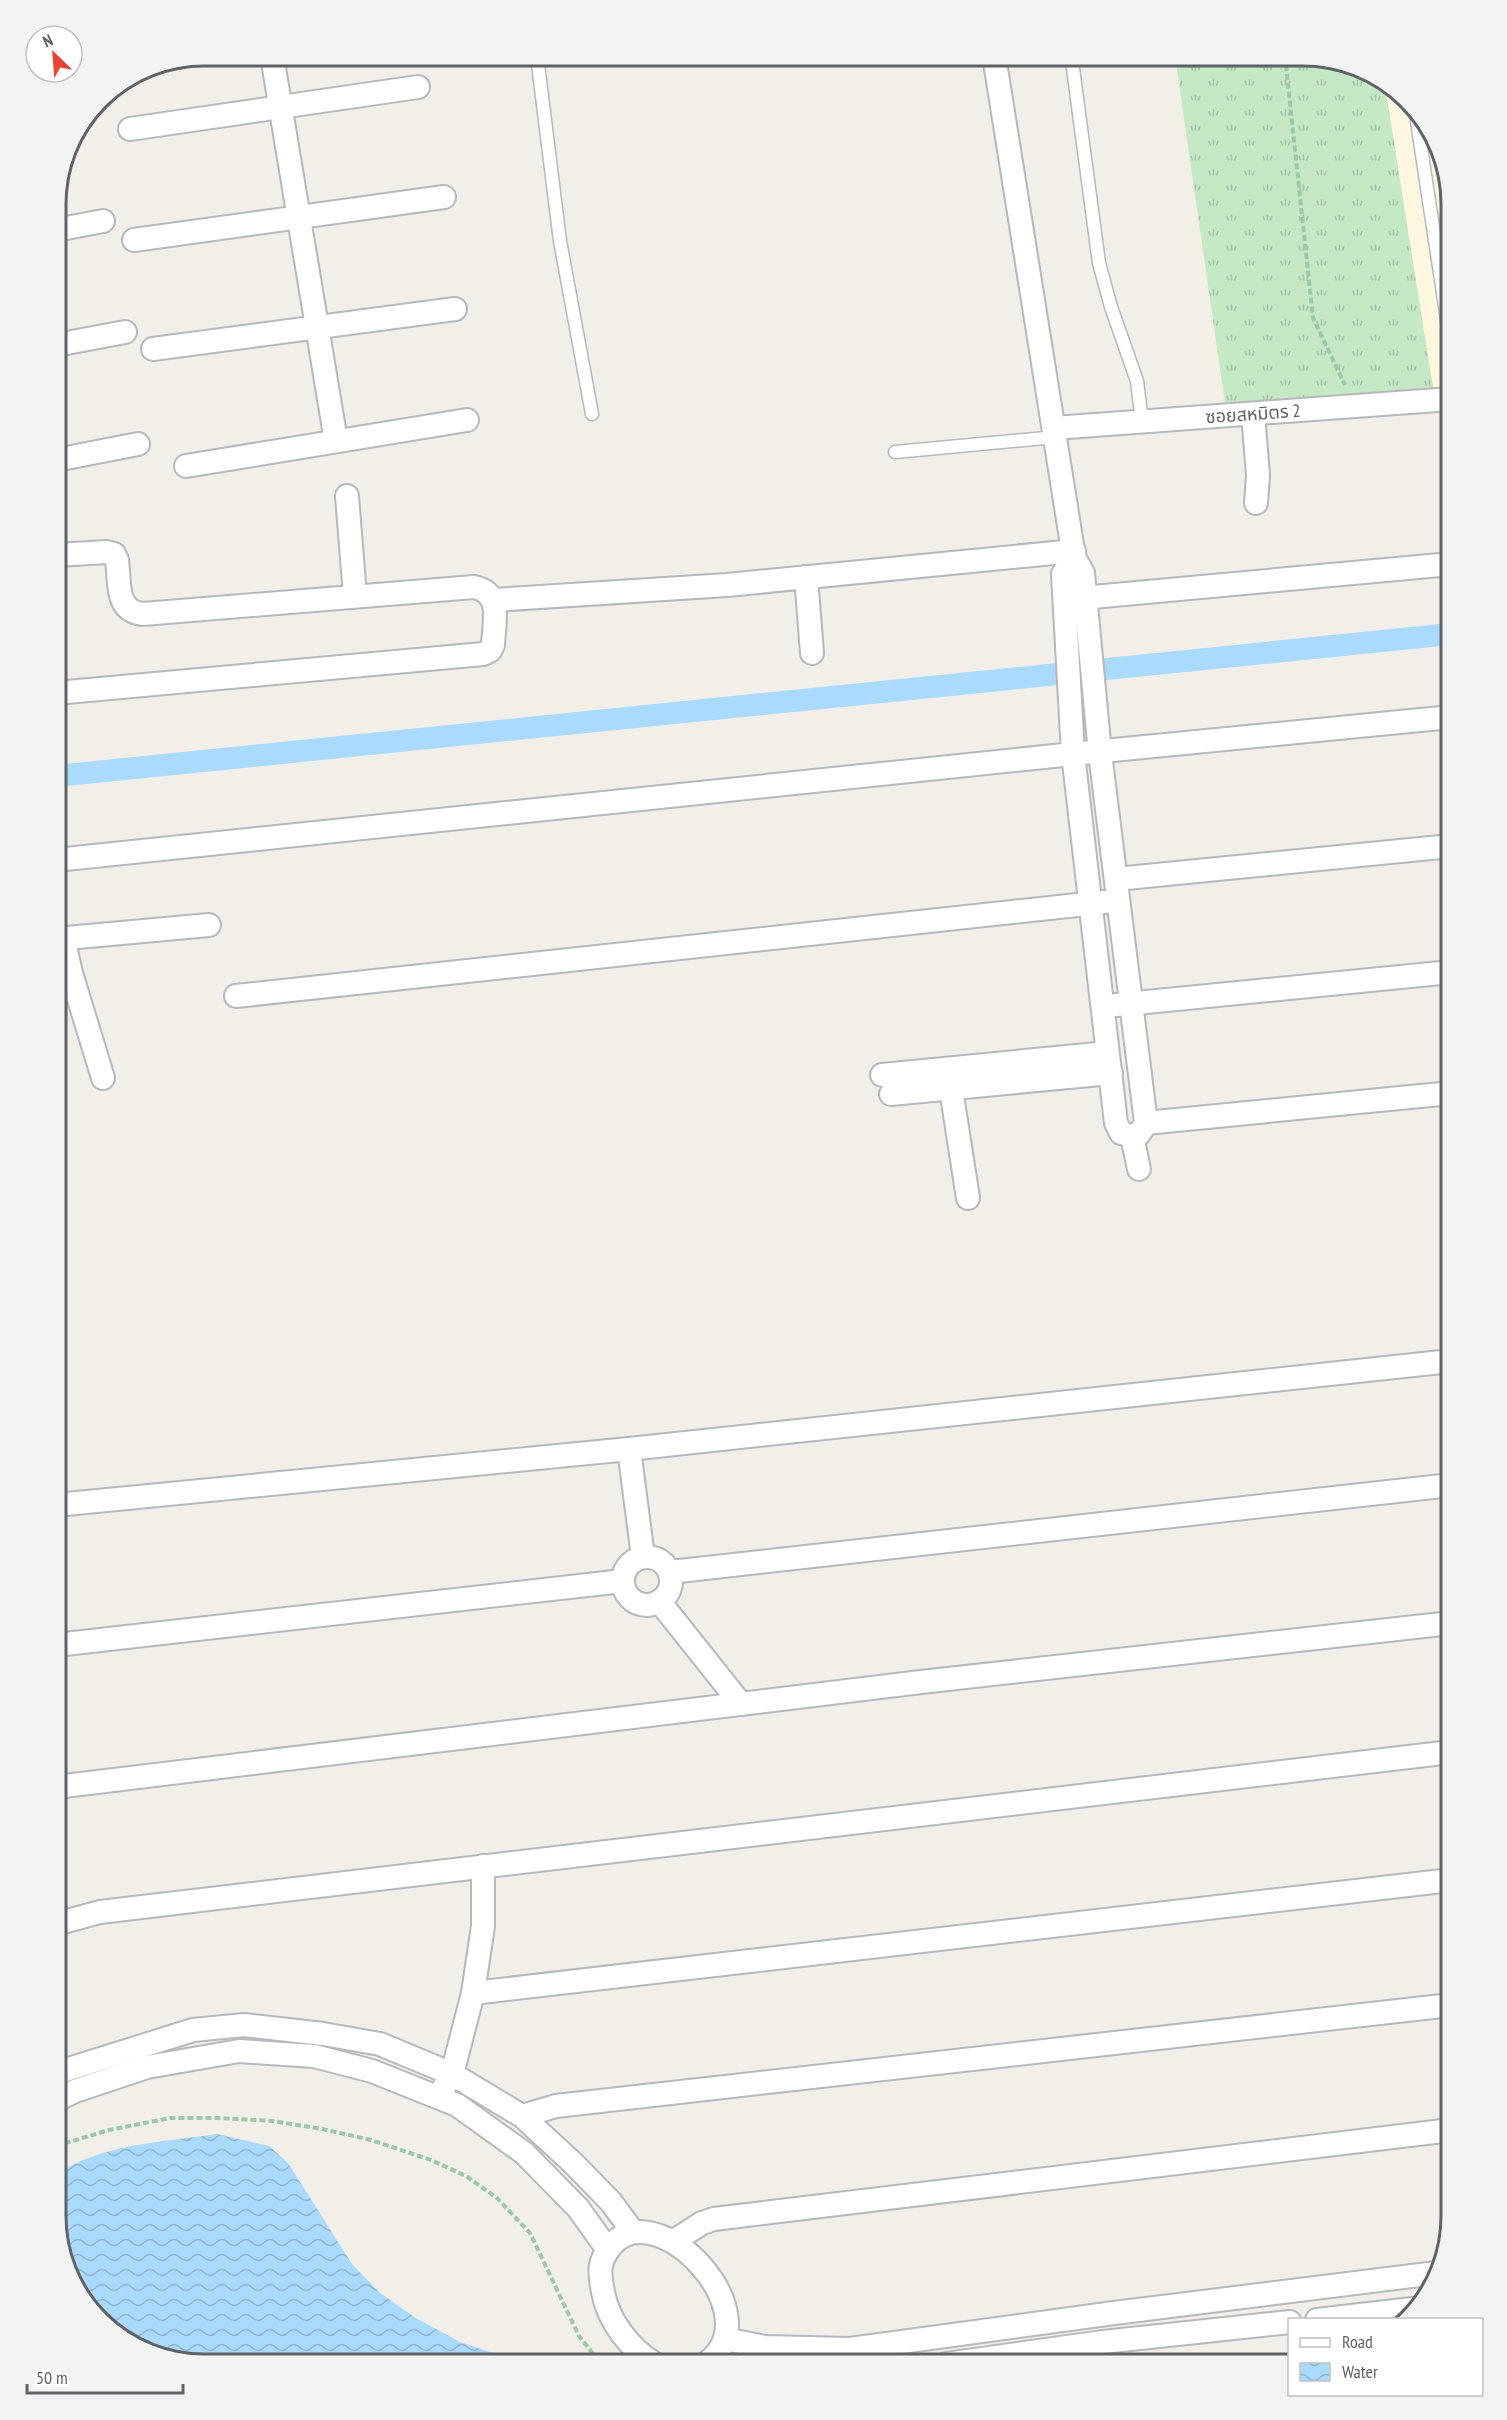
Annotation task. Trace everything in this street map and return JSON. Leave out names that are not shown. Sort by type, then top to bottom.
[{"type":"street","points":[[274,66],[336,441]]},
{"type":"street","points":[[996,66],[1074,554],[1063,574],[1075,599],[1077,627],[1071,718],[1073,754],[1116,1123],[1121,1133],[1441,1094]]},
{"type":"street","points":[[130,129],[418,87]]},
{"type":"street","points":[[134,240],[444,197]]},
{"type":"street","points":[[66,228],[103,221]]},
{"type":"street","points":[[153,348],[455,309]]},
{"type":"street","points":[[66,343],[125,332]]},
{"type":"street","name":"ซอยสหมิตร 2","points":[[1055,433],[1142,422],[1441,400]]},
{"type":"street","points":[[1253,414],[1258,475],[1256,503]]},
{"type":"street","points":[[186,466],[467,420]]},
{"type":"street","points":[[66,458],[138,444]]},
{"type":"street","points":[[347,496],[355,596]]},
{"type":"street","points":[[66,554],[107,552],[114,554],[117,560],[122,603],[126,610],[132,613],[143,614],[474,587],[487,591],[494,600],[494,645],[490,651],[483,654],[66,692]]},
{"type":"street","points":[[494,600],[727,585],[1074,554]]},
{"type":"street","points":[[1075,599],[1441,565]]},
{"type":"street","points":[[806,577],[812,654]]},
{"type":"street","points":[[1077,627],[1096,715],[1131,1004],[1139,1130],[1139,1169]]},
{"type":"street","points":[[66,859],[1073,754],[1441,718]]},
{"type":"street","points":[[236,996],[1091,904],[1117,890],[1441,847]]},
{"type":"street","points":[[66,938],[209,925]]},
{"type":"street","points":[[66,958],[103,1078]]},
{"type":"street","points":[[1103,1007],[1441,973]]},
{"type":"street","points":[[1109,1063],[951,1089],[887,1085],[1109,1063]]},
{"type":"street","points":[[951,1089],[968,1198]]},
{"type":"street","points":[[66,1504],[629,1449],[1441,1362]]},
{"type":"street","points":[[629,1449],[643,1557]]},
{"type":"street","points":[[670,1572],[1441,1486]]},
{"type":"street","points":[[643,1557],[659,1560],[670,1572],[670,1589],[659,1601],[651,1604],[635,1601],[625,1589],[623,1581],[629,1566],[643,1557]]},
{"type":"street","points":[[66,1644],[623,1581]]},
{"type":"street","points":[[659,1601],[741,1704]]},
{"type":"street","points":[[66,1786],[741,1704],[1441,1624]]},
{"type":"street","points":[[66,1921],[100,1912],[1441,1753]]},
{"type":"street","points":[[438,2098],[452,2074],[473,1993],[483,1926],[483,1866]]},
{"type":"street","points":[[473,1993],[1441,1881]]},
{"type":"street","points":[[522,2116],[556,2106],[1441,2006]]},
{"type":"street","points":[[66,2070],[193,2030],[244,2025],[323,2034],[380,2044],[452,2074],[522,2116],[603,2194],[633,2232]]},
{"type":"street","points":[[66,2094],[147,2067],[239,2051],[314,2056],[372,2071],[457,2105],[524,2152],[578,2208],[608,2250]]},
{"type":"street","points":[[674,2241],[702,2223],[714,2219],[1441,2131]]},
{"type":"street","points":[[640,2354],[619,2329],[604,2296],[600,2272],[603,2256],[615,2241],[633,2232],[655,2233],[674,2241],[697,2262],[719,2289],[727,2312],[720,2354]]},
{"type":"street","points":[[730,2354],[765,2347],[850,2349],[1429,2273]]},
{"type":"street","points":[[1180,2305],[1184,2334]]},
{"type":"street","points":[[1326,2318],[1404,2310]]},
{"type":"street","points":[[1017,2354],[1103,2342],[1288,2322]]},
{"type":"lane","points":[[538,66],[560,242],[592,414]]},
{"type":"lane","points":[[1073,66],[1099,263],[1111,307],[1137,381],[1142,422]]},
{"type":"lane","points":[[1418,127],[1441,275]]},
{"type":"lane","points":[[895,452],[1055,433]]},
{"type":"path","points":[[1286,66],[1313,318],[1356,406]]},
{"type":"path","points":[[66,2143],[109,2130],[170,2118],[218,2118],[273,2121],[321,2129],[371,2140],[431,2160],[466,2176],[497,2198],[530,2233],[579,2337],[593,2354]]},
{"type":"shaded area","points":[[1386,94],[1418,127],[1434,159],[1440,186],[1441,388],[1433,388]]},
{"type":"green space","points":[[1176,66],[1312,66],[1348,73],[1386,94],[1433,388],[1225,403]]},
{"type":"water","points":[[217,2134],[269,2146],[288,2163],[352,2264],[379,2292],[414,2317],[460,2342],[496,2354],[195,2354],[159,2347],[127,2331],[100,2307],[89,2293],[73,2261],[66,2225],[66,2168],[93,2156],[154,2142]]},
{"type":"waterway","points":[[66,775],[1441,635]]}]
